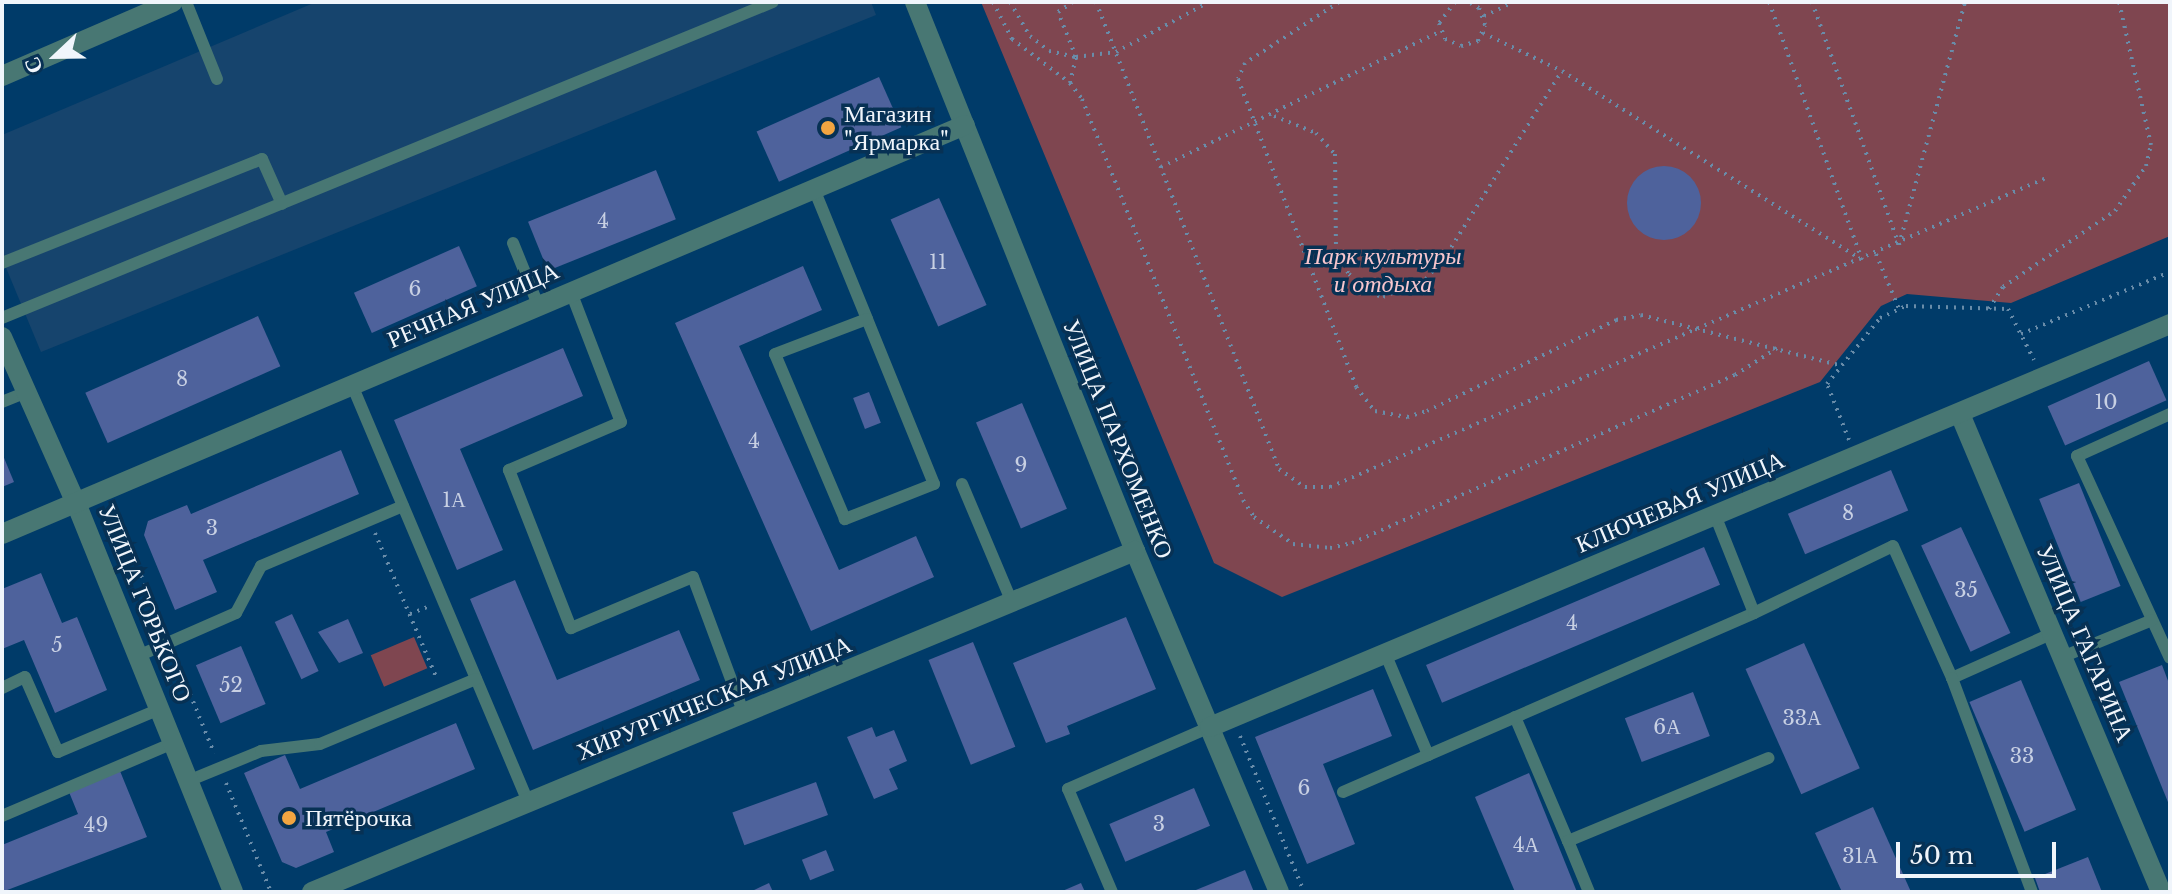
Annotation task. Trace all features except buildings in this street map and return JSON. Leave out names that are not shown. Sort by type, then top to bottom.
[{"type":"street","points":[[2,76],[173,2]]},
{"type":"street","name":"УЛИЦА ПАРХОМЕНКО","points":[[915,2],[1135,551],[1279,892]]},
{"type":"street","name":"РЕЧНАЯ УЛИЦА","points":[[2,534],[965,125]]},
{"type":"street","name":"КЛЮЧЕВАЯ УЛИЦА","points":[[1210,727],[2170,324]]},
{"type":"street","name":"УЛИЦА ГОРЬКОГО","points":[[2,337],[24,393],[76,503],[233,892]]},
{"type":"street","name":"УЛИЦА ГАГАРИНА","points":[[1960,414],[2161,892]]},
{"type":"street","name":"ХИРУРГИЧЕСКАЯ УЛИЦА","points":[[312,892],[1013,605],[1135,551]]},
{"type":"lane","points":[[186,2],[217,79]]},
{"type":"lane","points":[[2,318],[773,2]]},
{"type":"lane","points":[[2,263],[262,159],[282,204]]},
{"type":"lane","points":[[814,189],[867,319],[934,484],[845,519],[775,354],[867,319]]},
{"type":"lane","points":[[513,243],[538,305]]},
{"type":"lane","points":[[571,292],[621,422],[509,470],[571,628],[693,577],[744,714]]},
{"type":"lane","points":[[352,385],[528,802]]},
{"type":"lane","points":[[2,402],[24,393]]},
{"type":"lane","points":[[2170,414],[2077,456],[2170,658]]},
{"type":"lane","points":[[962,484],[1013,605]]},
{"type":"lane","points":[[138,656],[236,613],[261,566],[403,506]]},
{"type":"lane","points":[[1715,515],[1754,613]]},
{"type":"lane","points":[[1343,792],[1754,613],[1893,546],[1952,678],[2032,892]]},
{"type":"lane","points":[[2062,657],[2152,620]]},
{"type":"lane","points":[[1952,678],[2053,633]]},
{"type":"lane","points":[[1385,653],[1428,755]]},
{"type":"lane","points":[[2,688],[25,677],[58,752],[160,709]]},
{"type":"lane","points":[[188,781],[261,751],[320,744],[476,679]]},
{"type":"lane","points":[[1515,717],[1589,892]]},
{"type":"lane","points":[[1112,892],[1068,789],[1210,727]]},
{"type":"lane","points":[[2,816],[173,743]]},
{"type":"lane","points":[[1568,841],[1768,758]]},
{"type":"path","points":[[993,2],[1012,39],[1070,83],[1082,99],[1243,500],[1254,517],[1293,544],[1330,548],[1352,543],[1735,375],[1777,348]]},
{"type":"path","points":[[1070,83],[1076,57],[1058,12],[1073,2]]},
{"type":"path","points":[[1096,2],[1279,469],[1305,487],[1330,487],[1899,245],[2046,178]]},
{"type":"path","points":[[1012,3],[1030,36],[1049,51],[1076,57],[1116,52],[1209,2]]},
{"type":"path","points":[[1339,2],[1240,70],[1240,94],[1356,387],[1375,411],[1407,417],[1427,411],[1616,320],[1660,316],[1842,366]]},
{"type":"path","points":[[1441,31],[1441,14],[1455,2]]},
{"type":"path","points":[[1468,2],[1484,16]]},
{"type":"path","points":[[1484,16],[1514,2]]},
{"type":"path","points":[[1769,2],[1862,260]]},
{"type":"path","points":[[1812,2],[1899,245]]},
{"type":"path","points":[[1899,245],[1965,2]]},
{"type":"path","points":[[1989,309],[2003,287],[2115,211],[2146,166],[2151,145],[2119,2]]},
{"type":"path","points":[[1483,33],[1484,16]]},
{"type":"path","points":[[1161,167],[1274,116],[1441,31]]},
{"type":"path","points":[[1441,31],[1461,46],[1483,33]]},
{"type":"path","points":[[1483,33],[1562,71],[1862,260]]},
{"type":"path","points":[[1274,116],[1316,133],[1335,154],[1340,264],[1370,293],[1383,297],[1426,279],[1447,254],[1562,71]]},
{"type":"path","points":[[1876,254],[1899,309]]},
{"type":"path","points":[[2021,334],[2170,272]]},
{"type":"path","points":[[1851,446],[1827,384],[1880,318],[1899,309],[2008,309],[2038,368]]},
{"type":"path","points":[[106,490],[271,892]]},
{"type":"path","points":[[370,520],[443,692]]},
{"type":"path","points":[[1253,731],[1239,737],[1304,892]]},
{"type":"shaded area","points":[[316,2],[871,2],[876,15],[41,352],[2,258],[2,135]]},
{"type":"green space","name":"Парк культуры и отдыха","points":[[981,2],[2170,2],[2170,236],[2011,303],[1907,294],[1881,306],[1820,382],[1282,597],[1214,563]]},
{"type":"green space","points":[[414,637],[427,668],[384,687],[371,655]]},
{"type":"place","name":"Магазин \"Ярмарка\"","points":[[828,128]]},
{"type":"place","name":"Пятёрочка","points":[[289,818]]}]
